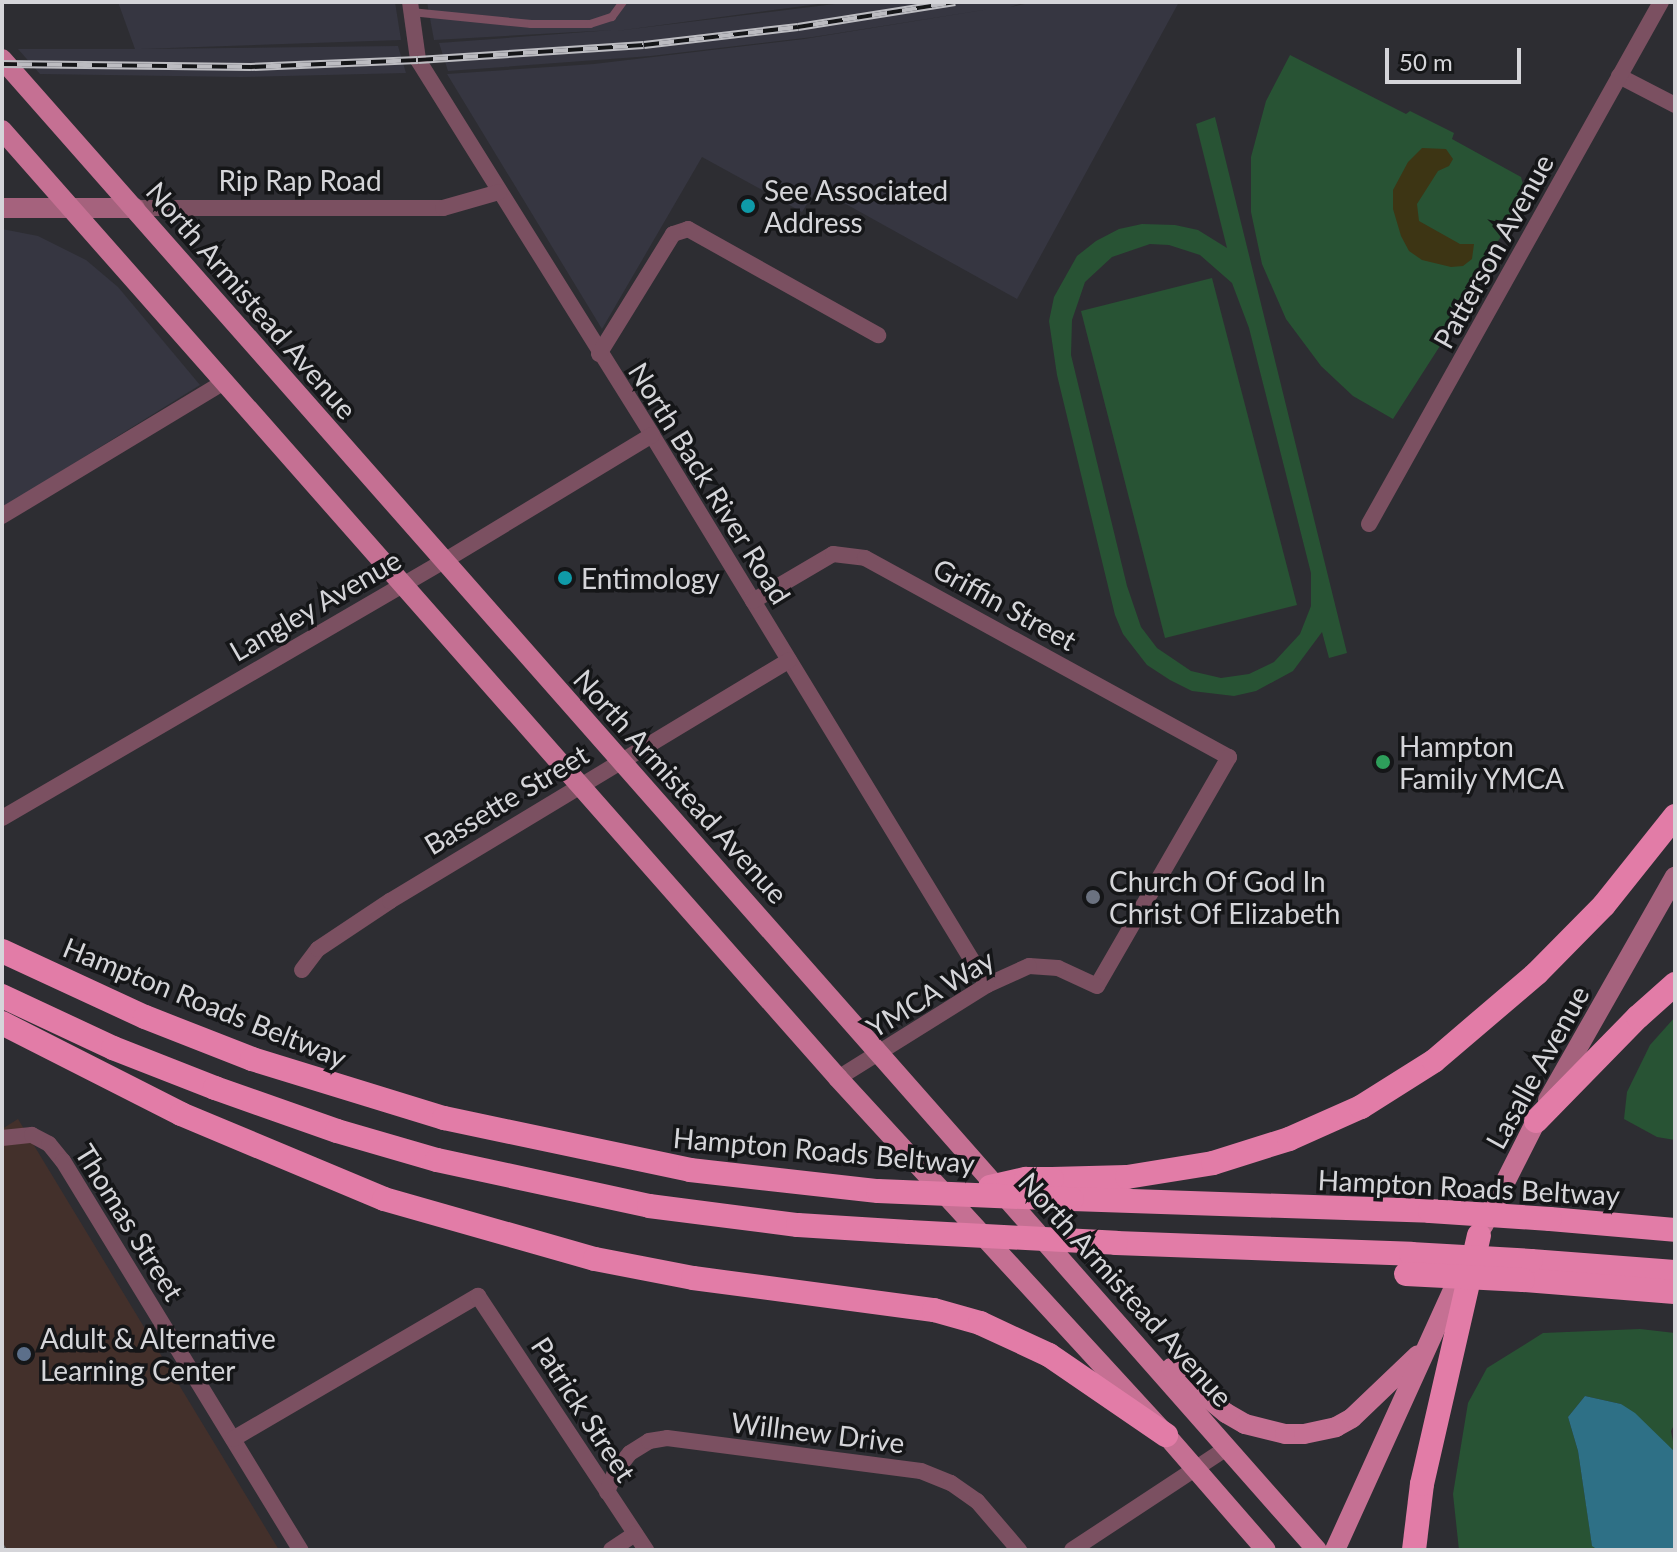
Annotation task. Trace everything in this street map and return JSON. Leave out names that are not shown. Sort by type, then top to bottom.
[{"type":"highway","points":[[961,1194],[1026,1179],[1127,1177],[1213,1163],[1289,1139],[1361,1107],[1434,1061],[1537,973],[1604,905],[1675,816]]},
{"type":"highway","name":"Hampton Roads Beltway","points":[[2,951],[145,1017],[252,1059],[444,1118],[690,1170],[878,1191],[1430,1211],[1675,1230]]},
{"type":"highway","points":[[1536,1121],[1638,1017],[1675,984]]},
{"type":"highway","points":[[2,996],[113,1048],[337,1131],[437,1160],[649,1206],[798,1225],[1291,1250],[1408,1264],[1527,1271],[1675,1272]]},
{"type":"highway","points":[[2,1023],[181,1114],[384,1199],[595,1259],[693,1278],[934,1310],[980,1323],[1049,1355],[1166,1435]]},
{"type":"highway","points":[[1414,1550],[1422,1484],[1479,1235]]},
{"type":"highway","points":[[1527,1271],[1675,1292]]},
{"type":"main road","name":"North Armistead Avenue","points":[[2,59],[1317,1550]]},
{"type":"main road","points":[[2,130],[577,785],[838,1078],[1166,1435],[1266,1550]]},
{"type":"main road","name":"Rip Rap Road","points":[[2,208],[135,208]]},
{"type":"main road","name":"Lasalle Avenue","points":[[1335,1550],[1426,1346],[1536,1121],[1675,876]]},
{"type":"main road","points":[[1131,1337],[1226,1413],[1245,1424],[1285,1434],[1315,1433],[1342,1424],[1426,1346]]},
{"type":"street","name":"Patterson Avenue","points":[[1369,524],[1661,2]]},
{"type":"street","name":"North Back River Road","points":[[410,7],[418,60],[652,435],[987,985]]},
{"type":"street","points":[[1619,76],[1675,105]]},
{"type":"street","name":"Rip Rap Road","points":[[135,208],[443,208],[499,192]]},
{"type":"street","points":[[599,354],[673,234],[688,229],[878,335]]},
{"type":"street","points":[[2,516],[224,382]]},
{"type":"street","name":"Langley Avenue","points":[[2,818],[444,561],[652,435]]},
{"type":"street","name":"Griffin Street","points":[[753,601],[833,554],[865,558],[1229,757],[1097,986]]},
{"type":"street","name":"Bassette Street","points":[[302,970],[318,949],[577,785],[789,660]]},
{"type":"street","name":"YMCA Way","points":[[838,1078],[987,985],[1029,966],[1058,968],[1097,986]]},
{"type":"street","name":"Thomas Street","points":[[2,1138],[32,1135],[49,1144],[63,1161],[300,1550]]},
{"type":"street","name":"Patrick Street","points":[[233,1439],[478,1296],[646,1550]]},
{"type":"street","name":"Willnew Drive","points":[[607,1492],[615,1472],[630,1453],[649,1441],[667,1438],[921,1471],[951,1483],[977,1501],[1019,1550]]},
{"type":"street","points":[[1072,1550],[1228,1447]]},
{"type":"street","points":[[611,1550],[635,1534]]},
{"type":"lane","points":[[410,7],[531,24],[590,24],[612,17],[623,2]]},
{"type":"path","points":[[2,1544],[6,1550]]},
{"type":"shaded area","points":[[118,2],[395,2],[401,40],[140,49],[398,46],[406,73],[241,77],[40,74],[18,49],[135,49]]},
{"type":"shaded area","points":[[427,2],[834,2],[616,31],[851,2],[1026,2],[1010,7],[1035,2],[1179,2],[1017,299],[817,188],[802,212],[702,157],[602,329],[447,74],[594,64],[804,39],[996,8],[813,37],[651,56],[448,71],[439,43],[613,30],[434,40]]},
{"type":"shaded area","points":[[2,229],[38,236],[86,260],[118,287],[200,385],[2,508]]},
{"type":"shaded area","points":[[18,1119],[279,1550],[2,1550],[2,1129]]},
{"type":"green space","points":[[1290,55],[1406,114],[1410,111],[1454,133],[1452,139],[1521,177],[1526,195],[1486,261],[1492,265],[1393,419],[1353,396],[1321,366],[1286,319],[1262,264],[1251,212],[1251,157],[1266,101]]},
{"type":"green space","points":[[1215,117],[1347,653],[1329,658],[1322,632],[1293,671],[1256,691],[1234,696],[1192,691],[1170,680],[1147,665],[1123,634],[1115,615],[1057,375],[1049,321],[1054,297],[1077,256],[1119,229],[1142,224],[1175,225],[1198,230],[1227,248],[1196,124]],"holes":[[[1150,244],[1169,245],[1200,255],[1232,283],[1249,328],[1311,573],[1311,606],[1300,634],[1274,662],[1249,674],[1221,678],[1191,671],[1157,648],[1141,627],[1127,586],[1071,355],[1072,320],[1085,282],[1112,257]]]},
{"type":"green space","points":[[1212,278],[1297,605],[1165,638],[1081,311]]},
{"type":"green space","points":[[1675,1017],[1675,1140],[1657,1137],[1624,1119],[1627,1092],[1650,1045]]},
{"type":"green space","points":[[1640,1329],[1675,1333],[1675,1423],[1671,1431],[1675,1452],[1621,1404],[1585,1396],[1568,1417],[1578,1451],[1592,1545],[1598,1550],[1459,1550],[1453,1494],[1468,1403],[1487,1368],[1543,1333]]},
{"type":"sand","points":[[1422,148],[1446,149],[1453,159],[1449,166],[1438,171],[1417,204],[1419,221],[1460,244],[1474,244],[1472,259],[1463,266],[1451,267],[1422,260],[1409,251],[1401,236],[1393,209],[1393,190],[1408,162]]},
{"type":"water","points":[[1585,1396],[1621,1404],[1635,1413],[1675,1452],[1675,1550],[1598,1550],[1592,1546],[1578,1451],[1568,1417]]},
{"type":"railway","points":[[2,64],[251,67],[418,60],[644,45],[798,27],[955,2]]},
{"type":"place","name":"See Associated Address","points":[[748,206]]},
{"type":"place","name":"Entimology","points":[[565,578]]},
{"type":"place","name":"Hampton Family YMCA","points":[[1383,762]]},
{"type":"place","name":"Church Of God In Christ Of Elizabeth","points":[[1093,897]]},
{"type":"place","name":"Adult & Alternative Learning Center","points":[[24,1354]]}]
